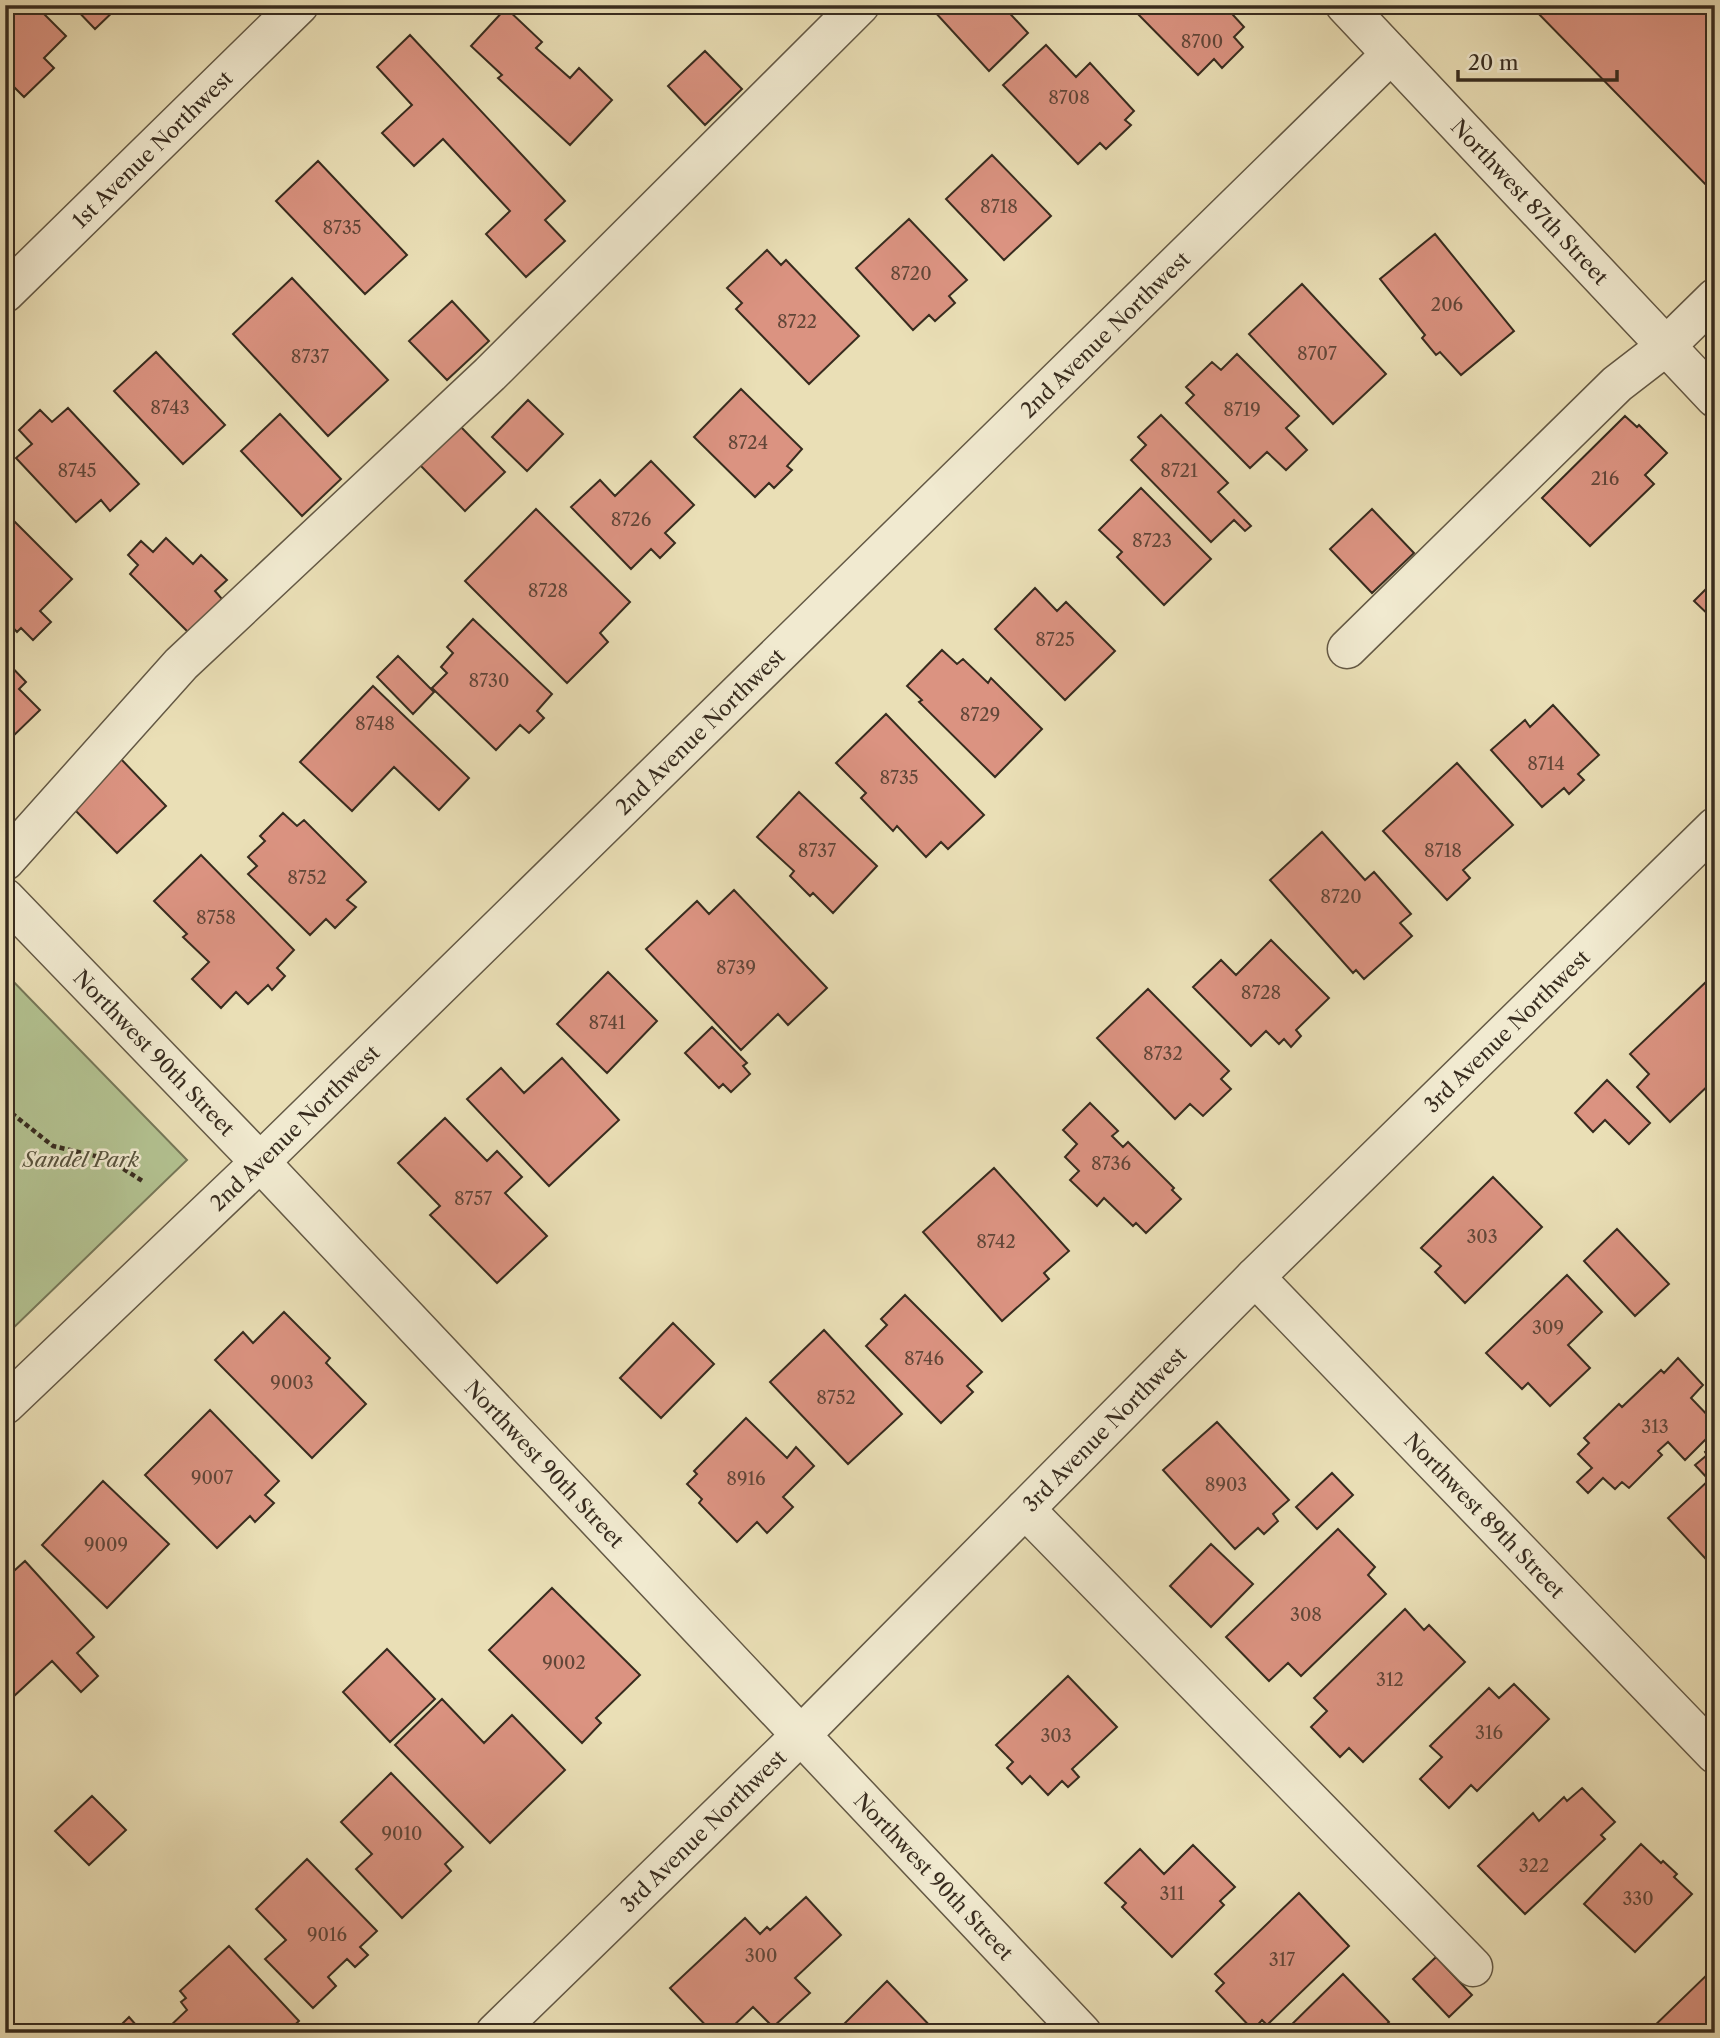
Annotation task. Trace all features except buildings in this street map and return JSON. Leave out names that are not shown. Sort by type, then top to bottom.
[{"type":"street","name":"1st Avenue Northwest","points":[[5,293],[299,5]]},
{"type":"street","points":[[5,860],[181,664],[490,373],[860,5]]},
{"type":"street","name":"Northwest 87th Street","points":[[1345,5],[1715,398]]},
{"type":"street","name":"2nd Avenue Northwest","points":[[5,1405],[260,1162],[1391,54]]},
{"type":"street","points":[[1347,649],[1616,384],[1665,347],[1715,299]]},
{"type":"street","name":"3rd Avenue Northwest","points":[[495,2033],[800,1736],[1255,1277],[1709,845]]},
{"type":"street","name":"Northwest 90th Street","points":[[5,898],[260,1162],[1082,2033]]},
{"type":"street","name":"Northwest 89th Street","points":[[1255,1277],[1715,1754]]},
{"type":"street","points":[[1025,1509],[1473,1967]]},
{"type":"path","points":[[5,1108],[53,1146],[108,1159],[144,1182]]},
{"type":"green space","name":"Sandel Park","points":[[5,973],[187,1160],[5,1336]]}]
